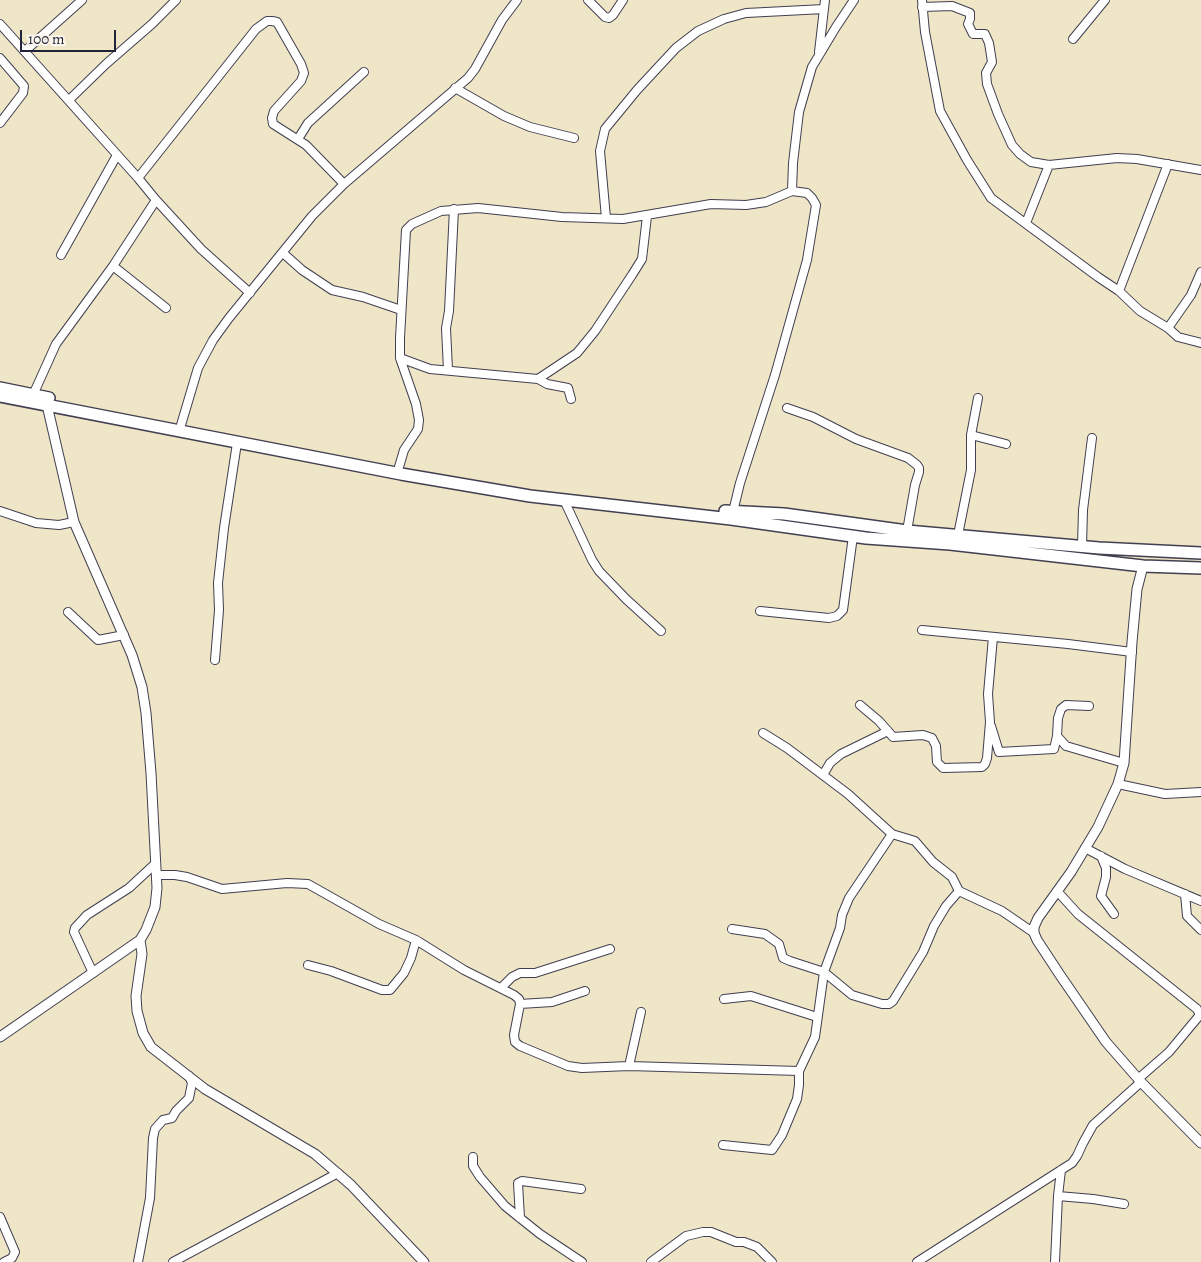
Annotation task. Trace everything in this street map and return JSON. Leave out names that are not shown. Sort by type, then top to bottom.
[{"type":"main road","points":[[0,388],[495,491],[564,500],[732,516],[784,514],[907,531],[1082,546],[1201,553]]},
{"type":"main road","points":[[0,396],[237,443],[553,492],[732,516],[853,536],[950,544],[1143,566],[1201,568]]},
{"type":"street","points":[[25,51],[82,0]]},
{"type":"street","points":[[69,100],[176,0]]},
{"type":"street","points":[[180,425],[193,382],[218,332],[312,216],[344,184],[475,69],[502,20],[517,0]]},
{"type":"street","points":[[588,0],[605,17],[609,18],[622,0]]},
{"type":"street","points":[[818,56],[825,0]]},
{"type":"street","points":[[792,192],[793,163],[799,112],[812,67],[854,0]]},
{"type":"street","points":[[1073,40],[1105,0]]},
{"type":"street","points":[[1201,170],[1117,158],[1049,165],[1031,162],[1020,154],[1008,136],[987,84],[986,73],[992,62],[989,43],[985,34],[973,34],[968,24],[970,13],[952,6],[922,4],[940,111],[980,183],[991,198],[1119,291],[1140,311],[1168,328],[1178,337],[1201,343]]},
{"type":"street","points":[[606,218],[600,151],[605,129],[637,90],[676,48],[698,31],[724,19],[746,12],[824,9]]},
{"type":"street","points":[[138,178],[256,29],[267,21],[277,22],[301,64],[304,73],[302,81],[274,111],[272,124],[298,139],[344,184]]},
{"type":"street","points":[[0,24],[156,200],[202,249],[250,294]]},
{"type":"street","points":[[0,58],[24,86],[23,93],[0,123]]},
{"type":"street","points":[[298,139],[308,123],[364,72]]},
{"type":"street","points":[[455,88],[504,116],[530,127],[574,138]]},
{"type":"street","points":[[60,255],[117,155]]},
{"type":"street","points":[[1119,291],[1168,164]]},
{"type":"street","points":[[1026,223],[1049,165]]},
{"type":"street","points":[[398,467],[404,450],[418,429],[419,420],[416,404],[400,358],[406,230],[412,224],[441,211],[454,209],[478,208],[562,217],[623,219],[711,204],[746,205],[766,202],[792,192],[807,194],[816,205],[808,260],[775,375],[740,483],[732,516]]},
{"type":"street","points":[[33,395],[56,344],[113,266],[156,200]]},
{"type":"street","points":[[448,370],[446,328],[449,310],[454,209]]},
{"type":"street","points":[[538,380],[577,353],[595,331],[642,258],[647,216]]},
{"type":"street","points":[[283,253],[302,270],[332,290],[363,297],[401,310]]},
{"type":"street","points":[[113,266],[166,308]]},
{"type":"street","points":[[1168,328],[1190,295],[1201,272]]},
{"type":"street","points":[[400,358],[430,369],[538,380],[547,384],[568,388],[571,400]]},
{"type":"street","points":[[958,535],[971,470],[971,436],[978,398]]},
{"type":"street","points":[[0,1038],[140,940],[155,907],[156,863],[146,712],[142,687],[132,655],[74,522],[47,405]]},
{"type":"street","points":[[787,408],[813,417],[849,436],[908,458],[920,468],[907,531]]},
{"type":"street","points":[[971,436],[1006,444]]},
{"type":"street","points":[[1082,546],[1083,510],[1092,438]]},
{"type":"street","points":[[215,660],[219,610],[218,583],[237,443]]},
{"type":"street","points":[[564,500],[599,571],[661,631]]},
{"type":"street","points":[[0,511],[36,524],[59,526],[74,522]]},
{"type":"street","points":[[760,611],[829,618],[837,616],[843,610],[853,536]]},
{"type":"street","points":[[1143,566],[1137,589],[1124,763],[1118,784],[1108,808],[1085,848],[1038,918],[1034,927],[1034,933],[1106,1042],[1140,1080],[1200,1139]]},
{"type":"street","points":[[68,612],[98,640],[124,636]]},
{"type":"street","points":[[922,630],[1132,652]]},
{"type":"street","points":[[860,705],[879,721],[893,737],[916,734],[928,735],[934,742],[938,762],[943,768],[982,767],[987,758],[990,722],[988,694],[993,637]]},
{"type":"street","points":[[990,722],[999,752],[1054,749],[1061,709],[1066,705],[1089,706]]},
{"type":"street","points":[[823,775],[830,763],[841,754],[888,731]]},
{"type":"street","points":[[763,733],[787,748],[848,794],[892,834],[915,841],[933,862],[952,877],[959,891],[1002,912],[1034,933]]},
{"type":"street","points":[[1057,736],[1066,746],[1124,763]]},
{"type":"street","points":[[1118,784],[1165,794],[1201,792]]},
{"type":"street","points":[[723,1145],[768,1150],[774,1148],[798,1099],[798,1071],[815,1037],[824,972],[840,928],[842,915],[849,898],[892,834]]},
{"type":"street","points":[[1085,848],[1125,869],[1200,900]]},
{"type":"street","points":[[1101,856],[1106,868],[1106,877],[1101,896],[1114,914]]},
{"type":"street","points":[[93,972],[74,932],[75,928],[87,915],[129,888],[156,863]]},
{"type":"street","points":[[156,875],[187,877],[222,889],[287,883],[308,884],[379,924],[416,940],[464,970],[519,999],[520,1004],[514,1035],[515,1042],[520,1046],[568,1066],[582,1068],[629,1066],[798,1071]]},
{"type":"street","points":[[732,929],[765,934],[779,944],[783,958],[824,972],[852,995],[882,1004],[889,1004],[893,1002],[923,952],[942,912],[959,891]]},
{"type":"street","points":[[917,1262],[1072,1163],[1093,1125],[1168,1052],[1199,1016],[1199,1012],[1189,1003],[1078,914],[1057,891]]},
{"type":"street","points":[[1185,894],[1187,916],[1201,930]]},
{"type":"street","points":[[140,940],[142,954],[136,996],[137,1011],[143,1033],[152,1047],[204,1089],[315,1154],[351,1185],[424,1262]]},
{"type":"street","points":[[308,965],[331,971],[382,990],[390,990],[404,972],[411,958],[416,940]]},
{"type":"street","points":[[128,949],[142,954]]},
{"type":"street","points":[[501,988],[512,977],[520,974],[535,973],[610,949]]},
{"type":"street","points":[[520,1004],[552,1002],[585,990]]},
{"type":"street","points":[[724,999],[751,996],[817,1017]]},
{"type":"street","points":[[629,1066],[640,1012]]},
{"type":"street","points":[[138,1262],[150,1198],[152,1138],[155,1129],[162,1120],[172,1118],[189,1098],[192,1083],[189,1076]]},
{"type":"street","points":[[473,1157],[473,1166],[480,1177],[505,1206],[582,1262]]},
{"type":"street","points":[[1055,1262],[1061,1170]]},
{"type":"street","points":[[173,1262],[338,1174]]},
{"type":"street","points":[[520,1218],[518,1183],[581,1190]]},
{"type":"street","points":[[1058,1196],[1124,1204]]},
{"type":"street","points":[[0,1217],[15,1252],[12,1258],[4,1262]]},
{"type":"street","points":[[651,1262],[686,1236],[711,1232],[736,1242],[744,1242],[757,1247],[772,1262]]}]
